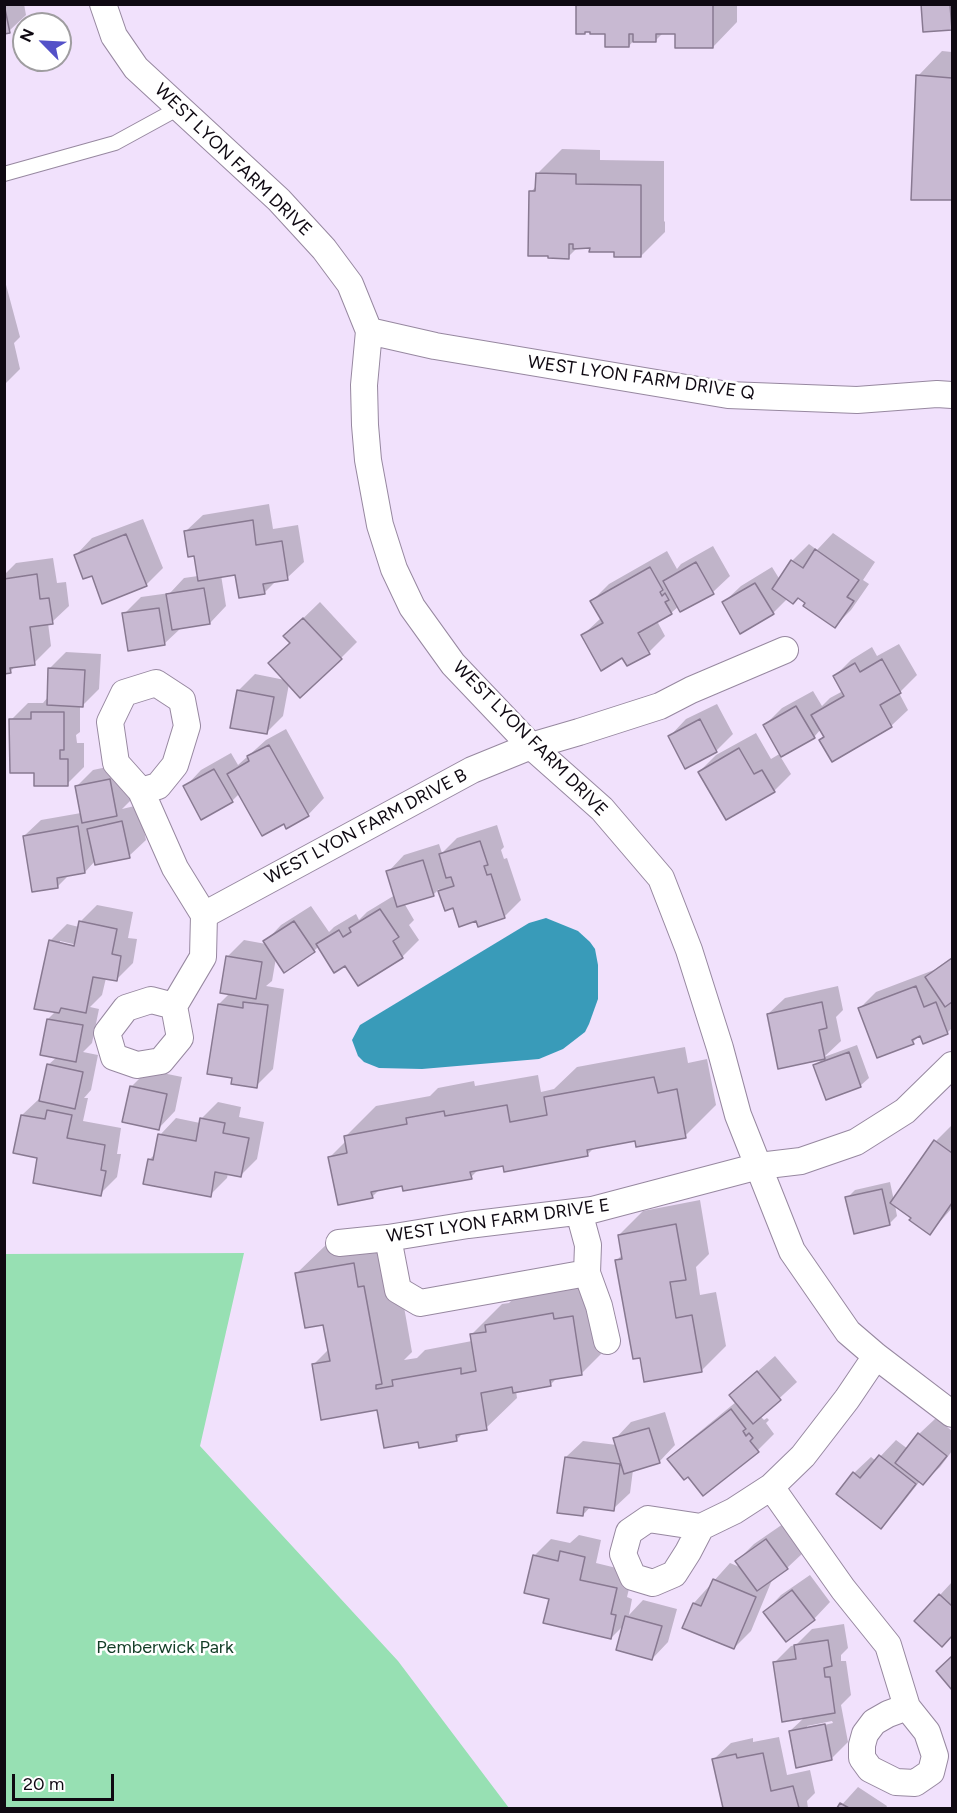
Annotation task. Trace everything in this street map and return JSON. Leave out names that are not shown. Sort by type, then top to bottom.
[{"type":"street","name":"WEST LYON FARM DRIVE","points":[[104,4],[114,36],[136,68],[279,200],[324,249],[350,284],[369,331],[364,385],[368,460],[380,525],[394,569],[412,607],[453,664],[531,746],[602,809],[661,878],[689,950],[720,1048],[738,1115],[792,1251],[848,1332],[952,1414]]},
{"type":"street","name":"WEST LYON FARM DRIVE Q","points":[[369,331],[435,346],[728,394],[857,400],[952,395]]},
{"type":"street","name":"WEST LYON FARM DRIVE B","points":[[204,915],[472,770],[531,746],[660,706],[691,690],[785,650]]},
{"type":"street","points":[[141,791],[175,868],[204,915],[203,957],[174,1006]]},
{"type":"street","name":"WEST LYON FARM DRIVE E","points":[[339,1243],[579,1212],[759,1166],[801,1161],[855,1142],[905,1111],[952,1065]]},
{"type":"street","points":[[579,1212],[588,1245],[586,1274],[599,1306],[607,1341]]},
{"type":"street","points":[[388,1238],[398,1290],[420,1303],[586,1274]]},
{"type":"street","points":[[701,1527],[734,1511],[771,1487],[803,1456],[847,1399],[876,1356]]},
{"type":"street","points":[[771,1487],[843,1589],[888,1645],[908,1707]]},
{"type":"lane","points":[[4,174],[115,143],[179,108]]},
{"type":"green space","name":"Pemberwick Park","points":[[244,1253],[200,1446],[398,1661],[509,1808],[5,1808],[5,1254]]},
{"type":"water","points":[[546,918],[578,931],[595,949],[598,965],[598,999],[589,1024],[585,1032],[563,1049],[539,1059],[422,1069],[379,1068],[364,1062],[358,1056],[352,1040],[360,1025],[529,923]]},
{"type":"building","points":[[4,4],[10,33],[4,34]]},
{"type":"building","points":[[576,4],[713,4],[713,48],[675,48],[675,34],[656,34],[656,42],[633,42],[633,34],[629,34],[629,47],[605,47],[605,34],[585,32],[585,34],[576,34]]},
{"type":"building","points":[[921,4],[950,4],[952,30],[923,32]]},
{"type":"building","points":[[916,75],[952,78],[952,200],[911,200]]},
{"type":"building","points":[[536,173],[576,174],[576,184],[641,185],[641,257],[614,257],[614,252],[589,252],[590,248],[573,249],[573,244],[569,244],[569,259],[528,256],[529,191],[535,191]]},
{"type":"building","points":[[253,520],[256,545],[282,541],[288,580],[263,584],[265,594],[239,598],[235,575],[198,581],[194,556],[188,557],[184,531]]},
{"type":"building","points":[[126,534],[147,586],[102,604],[92,576],[83,579],[74,555]]},
{"type":"building","points":[[815,549],[859,580],[847,597],[854,601],[835,628],[803,606],[805,603],[798,598],[793,604],[772,589],[791,560],[803,568]]},
{"type":"building","points":[[696,562],[714,594],[680,612],[663,581]]},
{"type":"building","points":[[650,567],[663,590],[660,592],[662,596],[665,593],[669,600],[665,602],[672,614],[638,633],[650,654],[627,666],[622,658],[601,671],[581,635],[603,623],[590,601]]},
{"type":"building","points":[[37,574],[40,599],[49,598],[53,624],[30,627],[35,665],[10,668],[11,673],[4,674],[4,579]]},
{"type":"building","points":[[755,583],[774,614],[740,634],[722,602]]},
{"type":"building","points":[[204,588],[210,624],[172,630],[166,594]]},
{"type":"building","points":[[159,608],[165,645],[128,651],[122,613]]},
{"type":"building","points":[[303,618],[342,659],[300,698],[268,663],[290,643],[283,636]]},
{"type":"building","points":[[882,659],[901,693],[880,705],[892,727],[832,762],[819,740],[824,737],[811,715],[844,696],[833,676],[855,663],[860,672]]},
{"type":"building","points":[[48,668],[85,670],[83,707],[47,705]]},
{"type":"building","points":[[237,690],[274,697],[267,734],[230,728]]},
{"type":"building","points":[[796,706],[815,738],[781,757],[763,725]]},
{"type":"building","points":[[31,712],[64,712],[64,750],[60,750],[60,759],[68,759],[68,786],[34,786],[34,773],[10,773],[9,719],[31,719]]},
{"type":"building","points":[[700,719],[717,752],[685,769],[668,736]]},
{"type":"building","points":[[269,745],[309,816],[286,829],[284,824],[262,836],[227,774],[249,761],[247,756]]},
{"type":"building","points":[[739,748],[754,774],[762,770],[775,792],[726,820],[698,772]]},
{"type":"building","points":[[214,769],[233,802],[201,820],[183,786]]},
{"type":"building","points":[[110,779],[117,816],[82,823],[75,786]]},
{"type":"building","points":[[122,821],[130,858],[95,865],[87,829]]},
{"type":"building","points":[[78,826],[85,873],[57,878],[58,888],[32,892],[23,836]]},
{"type":"building","points":[[480,841],[488,865],[484,866],[487,875],[491,874],[505,918],[478,927],[476,921],[459,927],[453,908],[445,911],[438,891],[454,886],[451,877],[446,878],[439,854]]},
{"type":"building","points":[[423,860],[434,896],[397,907],[386,871]]},
{"type":"building","points":[[380,909],[399,937],[393,941],[403,958],[358,986],[345,966],[334,973],[316,944],[339,930],[343,937],[351,932],[349,928]]},
{"type":"building","points":[[79,921],[117,929],[112,954],[121,956],[117,981],[93,977],[86,1013],[61,1008],[59,1013],[34,1009],[49,940],[74,946]]},
{"type":"building","points":[[294,921],[315,952],[284,973],[263,941]]},
{"type":"building","points":[[226,956],[262,962],[256,999],[220,993]]},
{"type":"building","points":[[952,958],[952,1002],[945,1007],[925,977]]},
{"type":"building","points":[[916,986],[924,1007],[936,1002],[948,1034],[923,1044],[920,1036],[912,1040],[914,1044],[877,1058],[858,1008]]},
{"type":"building","points":[[243,1002],[268,1005],[257,1088],[231,1084],[232,1078],[207,1074],[218,1004],[243,1008]]},
{"type":"building","points":[[822,1002],[827,1028],[819,1030],[825,1059],[778,1069],[767,1014]]},
{"type":"building","points":[[47,1019],[83,1025],[76,1062],[40,1055]]},
{"type":"building","points":[[849,1052],[861,1087],[826,1100],[813,1065]]},
{"type":"building","points":[[47,1064],[83,1072],[75,1109],[39,1101]]},
{"type":"building","points":[[654,1077],[658,1093],[677,1089],[686,1138],[636,1147],[635,1141],[587,1150],[588,1156],[504,1172],[503,1166],[470,1172],[472,1179],[403,1191],[402,1186],[371,1192],[373,1198],[338,1205],[328,1157],[347,1153],[344,1136],[407,1124],[406,1118],[444,1111],[445,1116],[507,1105],[510,1122],[547,1115],[544,1097]]},
{"type":"building","points":[[130,1086],[167,1094],[159,1130],[122,1122]]},
{"type":"building","points":[[47,1110],[72,1115],[67,1138],[105,1145],[101,1170],[106,1171],[101,1196],[33,1183],[37,1158],[13,1153],[21,1115],[45,1119]]},
{"type":"building","points":[[200,1118],[225,1123],[223,1133],[249,1138],[241,1177],[215,1172],[211,1197],[143,1184],[148,1159],[153,1160],[158,1134],[196,1141]]},
{"type":"building","points":[[934,1140],[952,1153],[952,1203],[930,1235],[890,1203]]},
{"type":"building","points":[[882,1189],[890,1225],[854,1234],[845,1197]]},
{"type":"building","points":[[676,1224],[686,1280],[670,1282],[676,1318],[692,1315],[702,1372],[644,1382],[640,1358],[633,1359],[615,1260],[622,1259],[618,1235]]},
{"type":"building","points":[[354,1263],[358,1287],[364,1286],[382,1384],[376,1385],[376,1389],[393,1386],[392,1380],[461,1368],[461,1374],[476,1371],[470,1334],[486,1332],[485,1325],[553,1313],[554,1319],[573,1316],[582,1375],[550,1380],[551,1386],[513,1393],[512,1387],[481,1393],[487,1430],[456,1435],[457,1441],[419,1448],[418,1442],[384,1448],[377,1410],[321,1420],[312,1364],[330,1361],[323,1325],[305,1328],[295,1273]]},
{"type":"building","points":[[757,1371],[781,1400],[753,1424],[729,1395]]},
{"type":"building","points":[[731,1409],[746,1429],[743,1431],[746,1436],[749,1433],[753,1438],[750,1441],[759,1452],[703,1496],[688,1477],[684,1480],[667,1459]]},
{"type":"building","points":[[649,1428],[660,1463],[624,1474],[613,1438]]},
{"type":"building","points":[[918,1433],[947,1456],[923,1485],[895,1463]]},
{"type":"building","points":[[879,1455],[916,1484],[881,1529],[836,1494],[853,1472],[860,1478]]},
{"type":"building","points":[[565,1457],[620,1464],[614,1511],[584,1507],[583,1516],[557,1513]]},
{"type":"building","points":[[766,1539],[788,1569],[757,1591],[735,1561]]},
{"type":"building","points":[[560,1551],[585,1557],[580,1580],[617,1588],[611,1614],[616,1615],[611,1639],[543,1623],[549,1599],[524,1593],[533,1555],[558,1561]]},
{"type":"building","points":[[713,1579],[756,1597],[734,1649],[682,1628],[693,1603],[701,1606]]},
{"type":"building","points":[[792,1590],[815,1620],[786,1642],[763,1612]]},
{"type":"building","points":[[939,1594],[952,1606],[952,1636],[942,1647],[914,1621]]},
{"type":"building","points":[[625,1616],[662,1626],[652,1660],[616,1650]]},
{"type":"building","points":[[828,1640],[832,1666],[824,1668],[825,1677],[830,1677],[835,1713],[782,1722],[773,1662],[796,1659],[794,1645]]},
{"type":"building","points":[[952,1656],[952,1690],[936,1671]]},
{"type":"building","points":[[825,1724],[832,1760],[796,1768],[789,1731]]},
{"type":"building","points":[[763,1753],[771,1791],[793,1786],[799,1808],[723,1808],[712,1759],[736,1754],[737,1758]]},
{"type":"building","points":[[840,1803],[849,1808],[837,1808]]}]
